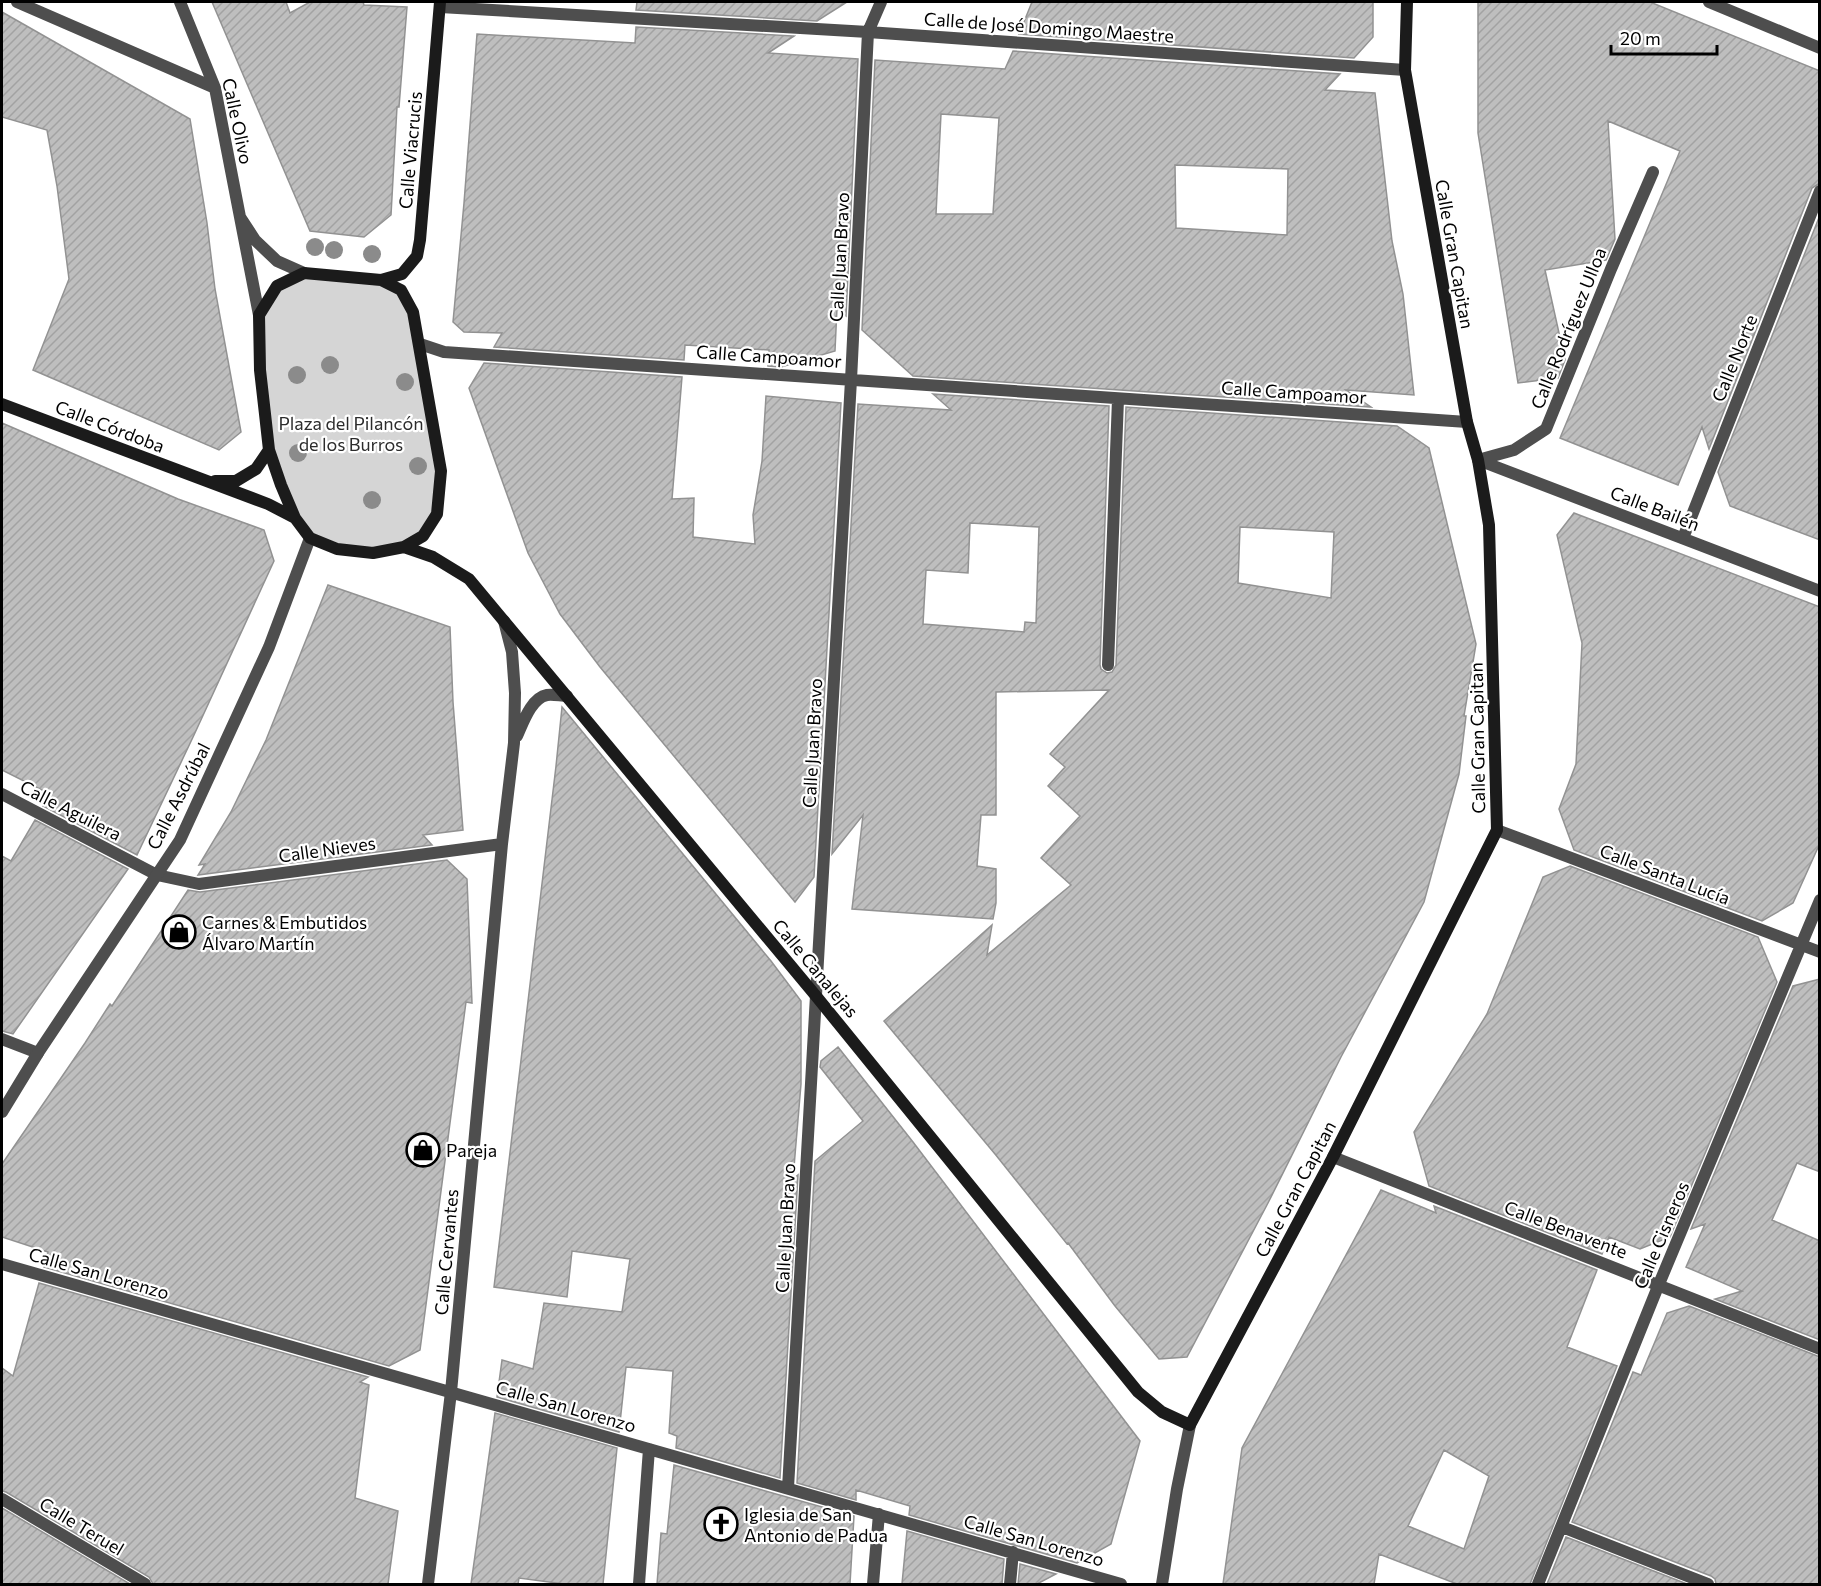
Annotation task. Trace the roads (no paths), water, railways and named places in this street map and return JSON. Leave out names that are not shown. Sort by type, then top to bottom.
[{"type":"main road","name":"Calle Gran Capitan","points":[[1190,1425],[1333,1157],[1497,830],[1490,525],[1478,460],[1467,422],[1405,70],[1407,2]]},
{"type":"main road","name":"Calle Viacrucis","points":[[381,280],[402,274],[417,256],[440,4]]},
{"type":"main road","points":[[304,273],[381,280],[401,290],[412,312],[420,344],[441,471],[437,514],[423,536],[404,548],[373,553],[337,549],[309,537],[295,518],[269,450],[260,370],[259,315],[277,286],[304,273]]},
{"type":"main road","name":"Calle Córdoba","points":[[2,404],[268,504],[295,518]]},
{"type":"main road","name":"Calle Córdoba","points":[[206,482],[236,481],[256,469],[269,450]]},
{"type":"main road","name":"Calle Canalejas","points":[[404,548],[433,557],[469,579],[816,996],[1138,1392],[1162,1412],[1190,1425]]},
{"type":"street","points":[[16,2],[215,88]]},
{"type":"street","name":"Calle Olivo","points":[[180,2],[215,88],[259,315]]},
{"type":"street","name":"Calle Juan Bravo","points":[[788,1488],[851,380],[868,32],[881,2]]},
{"type":"street","points":[[1709,2],[1820,48]]},
{"type":"street","name":"Calle de José Domingo Maestre","points":[[440,4],[1405,70]]},
{"type":"street","name":"Calle Rodríguez Ulloa","points":[[1478,460],[1514,450],[1546,429],[1653,172]]},
{"type":"street","name":"Calle Norte","points":[[1683,538],[1820,191]]},
{"type":"street","name":"Calle Olivo","points":[[240,217],[255,240],[277,261],[304,273]]},
{"type":"street","name":"Calle Campoamor","points":[[420,344],[444,352],[1467,422]]},
{"type":"street","points":[[1108,665],[1118,399]]},
{"type":"street","name":"Calle Bailén","points":[[1478,460],[1820,591]]},
{"type":"street","name":"Calle Asdrúbal","points":[[2,1112],[38,1053],[180,840],[264,658],[309,537]]},
{"type":"street","name":"Calle Cervantes","points":[[428,1584],[451,1392],[502,844],[514,743],[515,693],[512,652],[504,621]]},
{"type":"street","name":"Calle Cervantes","points":[[514,743],[525,716],[539,699],[548,695],[567,696]]},
{"type":"street","name":"Calle Aguilera","points":[[2,795],[157,875]]},
{"type":"street","name":"Calle Santa Lucía","points":[[1497,830],[1820,952]]},
{"type":"street","name":"Calle Nieves","points":[[157,875],[198,884],[502,844]]},
{"type":"street","name":"Calle Cisneros","points":[[1538,1584],[1659,1284],[1820,900]]},
{"type":"street","points":[[2,1039],[38,1053]]},
{"type":"street","name":"Calle Benavente","points":[[1333,1157],[1820,1349]]},
{"type":"street","name":"Calle San Lorenzo","points":[[2,1264],[1121,1584]]},
{"type":"street","name":"Calle Gran Capitan","points":[[1162,1584],[1190,1425]]},
{"type":"street","points":[[639,1584],[649,1449]]},
{"type":"street","name":"Calle Teruel","points":[[2,1499],[145,1584]]},
{"type":"street","points":[[873,1584],[879,1514]]},
{"type":"street","points":[[1562,1527],[1708,1584]]},
{"type":"street","points":[[1010,1584],[1013,1552]]},
{"type":"place","name":"Carnes & Embutidos Álvaro Martín","points":[[179,932]]},
{"type":"place","name":"Pareja","points":[[423,1150]]},
{"type":"place","name":"Iglesia de San Antonio de Padua","points":[[721,1524]]},
{"type":"park label","name":"Plaza del Pilancón de los Burros","points":[[351,433]]}]
